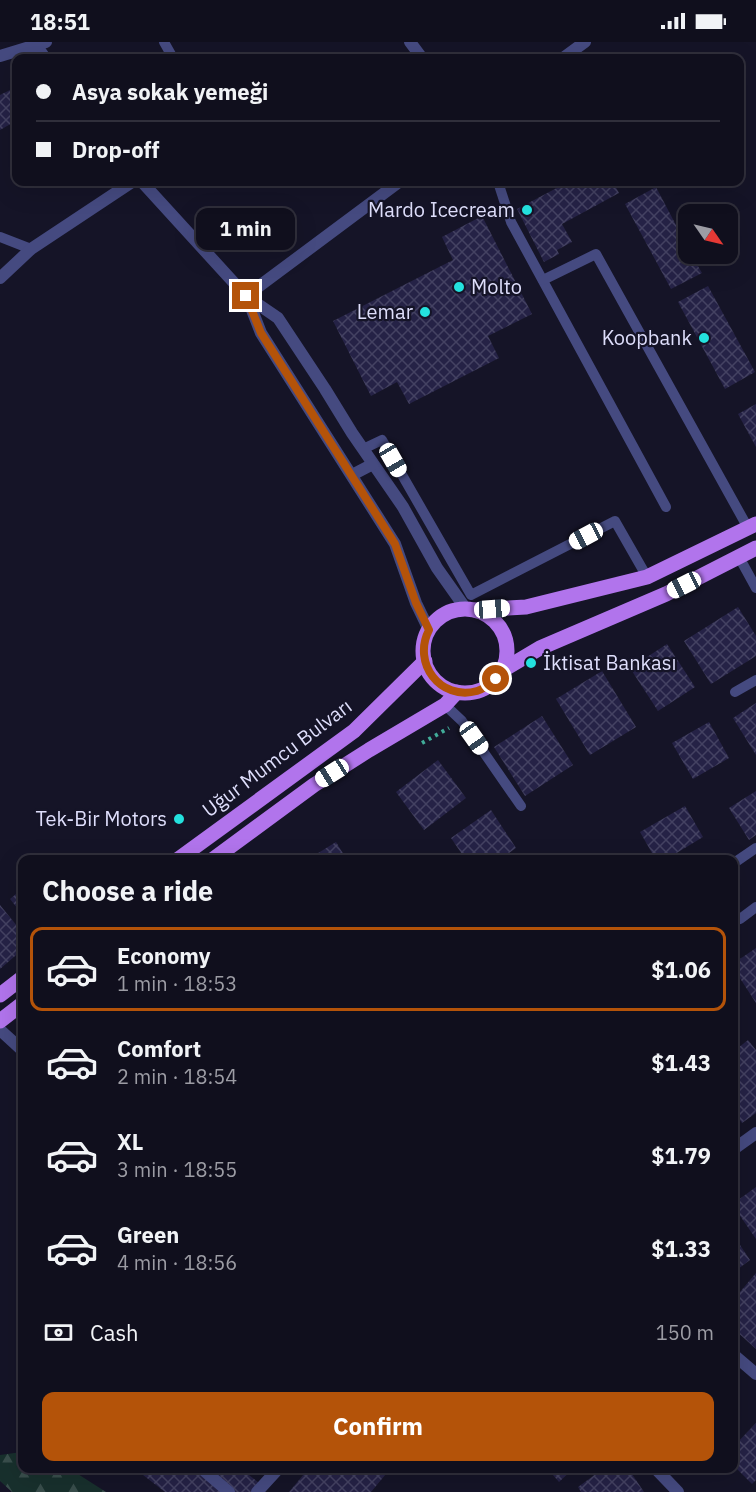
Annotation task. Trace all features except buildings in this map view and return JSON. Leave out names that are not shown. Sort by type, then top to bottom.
[{"type":"main road","points":[[470,609],[490,617],[501,629],[506,642],[507,657],[496,679],[478,691],[468,693],[457,692],[442,686],[430,674],[424,661],[423,650],[429,630],[445,614],[455,610],[470,609],[526,607],[647,577],[752,526]]},
{"type":"main road","points":[[502,670],[540,648],[666,594],[756,548]]},
{"type":"main road","name":"Uğur Mumcu Bulvarı","points":[[184,855],[354,730],[424,661]]},
{"type":"main road","points":[[219,855],[314,785],[445,705],[457,692]]},
{"type":"main road","points":[[0,995],[18,981]]},
{"type":"main road","points":[[0,1021],[18,1007]]},
{"type":"street","points":[[568,54],[585,42]]},
{"type":"street","points":[[0,56],[41,44]]},
{"type":"street","points":[[0,278],[31,249],[126,186]]},
{"type":"street","points":[[146,186],[246,296],[278,318],[403,507],[437,568],[470,609]]},
{"type":"street","points":[[246,296],[394,186]]},
{"type":"street","points":[[246,296],[261,333],[395,544],[416,603],[429,630]]},
{"type":"street","points":[[352,475],[373,464]]},
{"type":"street","points":[[0,1030],[18,1046]]},
{"type":"street","points":[[738,1146],[756,1133]]},
{"type":"street","points":[[738,1358],[756,1374]]},
{"type":"street","points":[[207,1473],[229,1492]]},
{"type":"street","points":[[256,1492],[274,1473]]},
{"type":"street","points":[[660,1473],[678,1492]]},
{"type":"lane","points":[[499,186],[512,222],[666,507]]},
{"type":"lane","points":[[0,237],[31,249]]},
{"type":"lane","points":[[543,280],[596,254],[752,526]]},
{"type":"lane","points":[[363,449],[382,440],[471,595],[615,521],[647,577]]},
{"type":"lane","points":[[739,557],[756,588]]},
{"type":"lane","points":[[735,692],[756,680]]},
{"type":"lane","points":[[445,705],[462,721],[521,806]]},
{"type":"lane","points":[[738,860],[756,848]]},
{"type":"lane","points":[[738,919],[756,907]]},
{"type":"green space","points":[[18,1453],[18,1473],[76,1473],[106,1492],[12,1492],[0,1481],[0,1455]]},
{"type":"place","name":"Mardo Icecream","points":[[527,210]]},
{"type":"place","name":"Molto","points":[[459,287]]},
{"type":"place","name":"Lemar","points":[[425,312]]},
{"type":"place","name":"Koopbank","points":[[704,338]]},
{"type":"place","name":"İktisat Bankası","points":[[531,663]]},
{"type":"place","name":"Tek-Bir Motors","points":[[179,819]]},
{"type":"route","points":[[246,296],[261,333],[395,544],[416,603],[429,630],[423,650],[424,661],[430,674],[442,686],[457,692],[468,693],[488,686],[496,679]]}]
